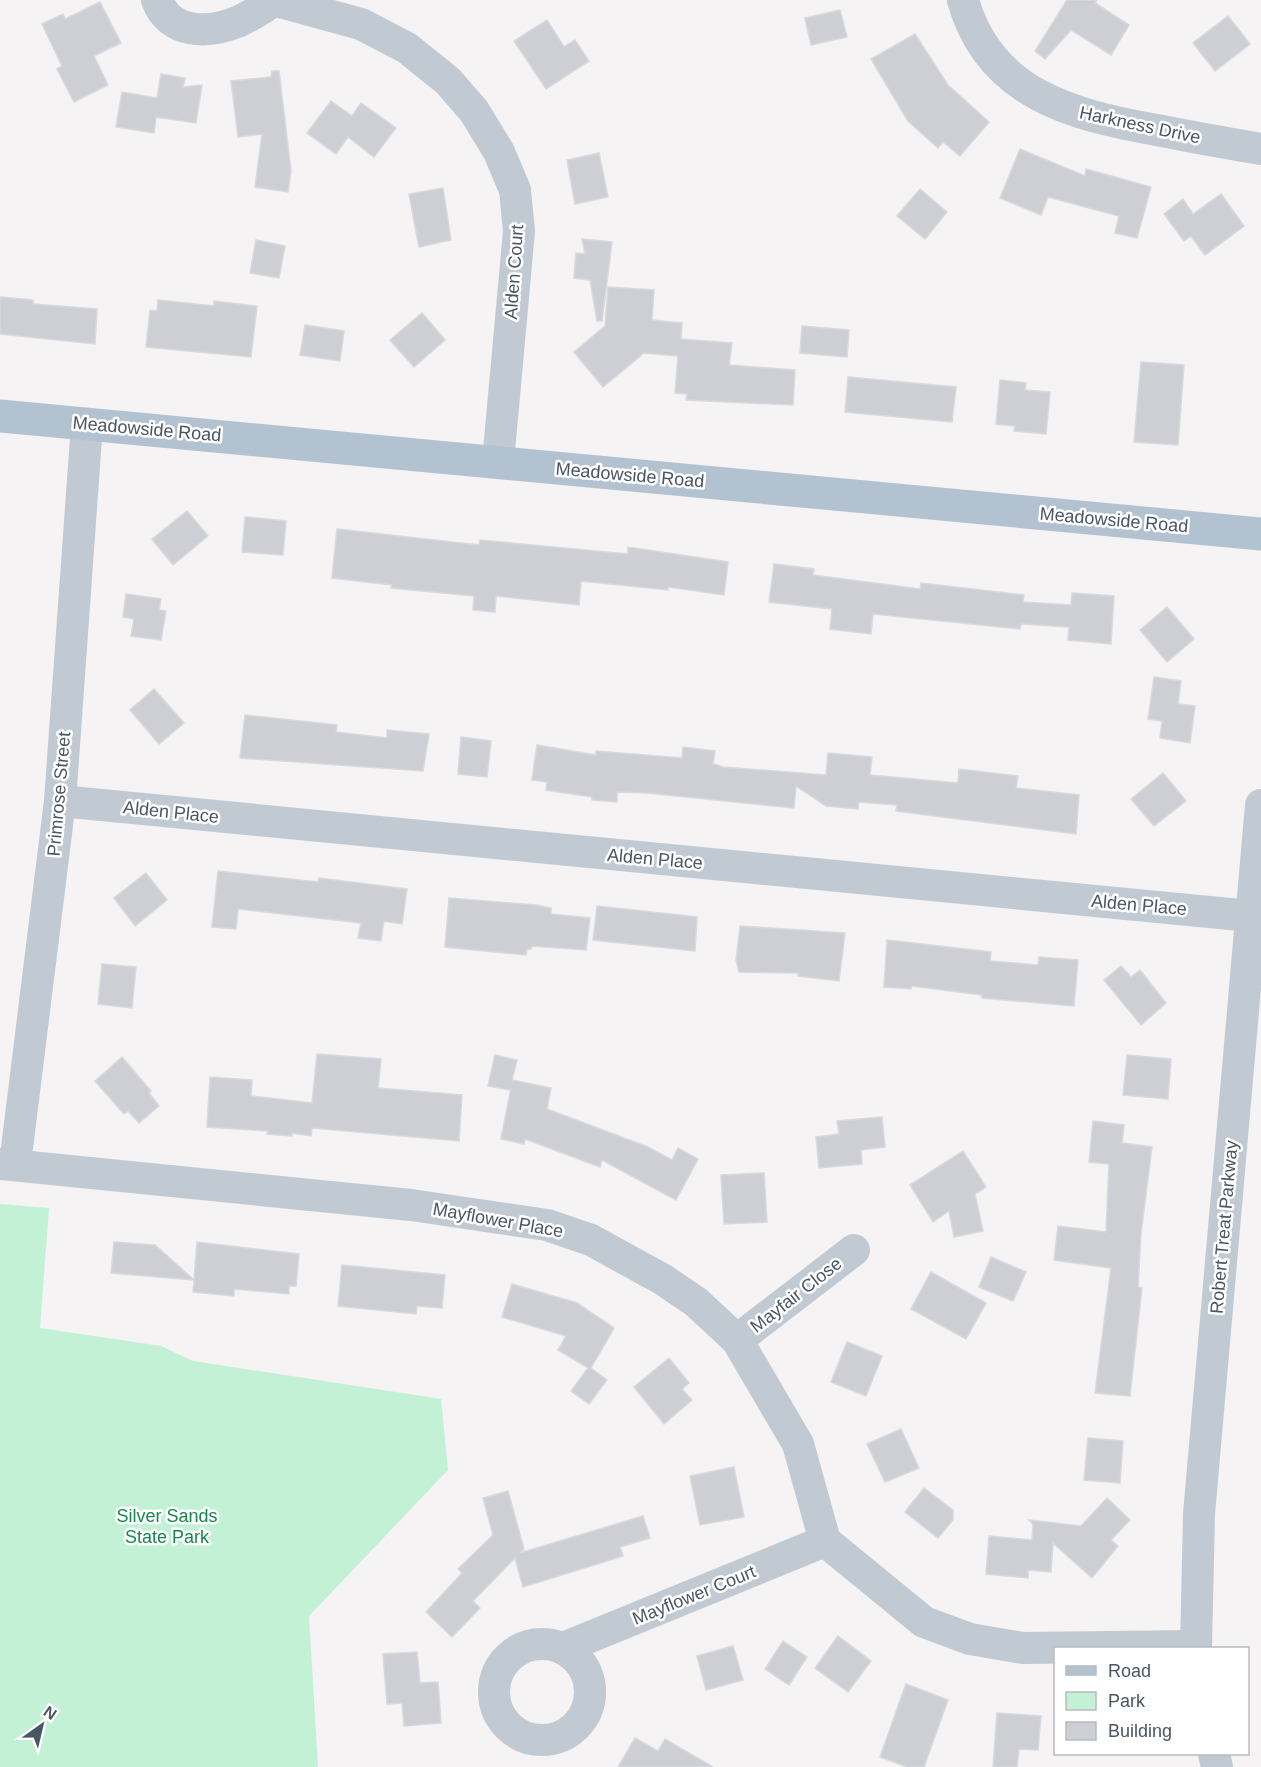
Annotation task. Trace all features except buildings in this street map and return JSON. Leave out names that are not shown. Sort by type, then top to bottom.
[{"type":"main road","name":"Meadowside Road","points":[[0,416],[1261,534]]},
{"type":"street","name":"Alden Court","points":[[157,0],[179,26],[194,30],[237,22],[273,0],[361,24],[406,48],[448,81],[474,111],[499,152],[515,190],[519,231],[498,462]]},
{"type":"street","name":"Harkness Drive","points":[[963,0],[976,34],[993,59],[1010,76],[1046,100],[1081,114],[1117,123],[1261,149]]},
{"type":"street","name":"Primrose Street","points":[[7,1164],[60,801],[87,424]]},
{"type":"street","name":"Alden Place","points":[[60,801],[1251,916]]},
{"type":"street","name":"Robert Treat Parkway","points":[[1196,1647],[1199,1514],[1261,805]]},
{"type":"street","name":"Mayflower Place","points":[[7,1164],[411,1205],[547,1225],[591,1240],[662,1279],[696,1302],[737,1340],[798,1444],[825,1541]]},
{"type":"street","name":"Mayfair Close","points":[[737,1340],[854,1250]]},
{"type":"street","points":[[825,1541],[924,1622],[970,1639],[1023,1648],[1054,1648]]},
{"type":"street","name":"Mayflower Court","points":[[563,1648],[825,1541]]},
{"type":"green space","name":"Silver Sands State Park","points":[[0,1204],[49,1208],[40,1328],[161,1346],[193,1361],[441,1399],[448,1470],[309,1616],[318,1767],[0,1767]]}]
